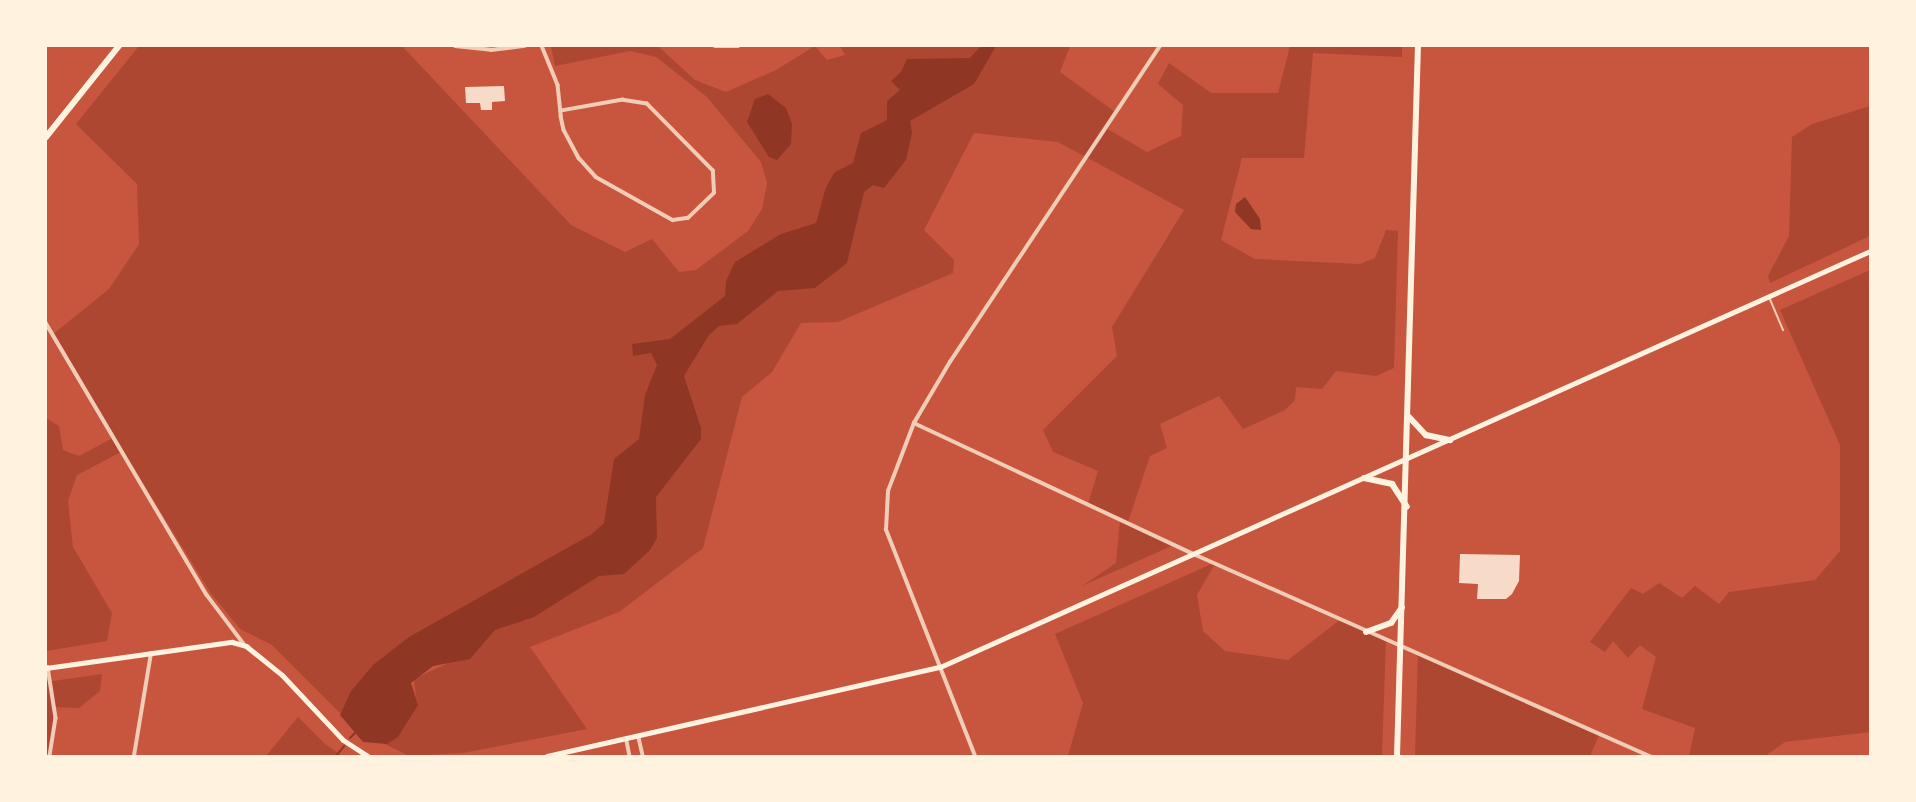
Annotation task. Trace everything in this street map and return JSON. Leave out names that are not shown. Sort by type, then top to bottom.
[{"type":"main road","points":[[46,137],[119,46]]},
{"type":"main road","points":[[1398,754],[1409,459],[1418,46]]},
{"type":"main road","points":[[547,757],[940,667],[1196,555],[1871,251]]},
{"type":"main road","points":[[1409,417],[1426,435],[1450,440]]},
{"type":"main road","points":[[1364,478],[1392,484],[1407,508]]},
{"type":"main road","points":[[1366,632],[1391,623],[1404,606]]},
{"type":"main road","points":[[47,667],[214,641],[246,646],[282,675],[343,740],[368,757]]},
{"type":"street","points":[[455,46],[484,50],[525,46]]},
{"type":"street","points":[[542,46],[557,82],[561,111],[570,143],[589,170],[656,212],[682,220],[713,193],[717,184],[713,172],[647,104],[628,100],[561,111]]},
{"type":"street","points":[[715,46],[738,46]]},
{"type":"street","points":[[975,757],[886,524],[888,491],[914,423],[1160,46]]},
{"type":"street","points":[[46,323],[207,595],[246,646]]},
{"type":"street","points":[[914,423],[1196,555],[1650,757]]},
{"type":"street","points":[[134,757],[151,651]]},
{"type":"street","points":[[47,667],[56,718],[50,757]]},
{"type":"street","points":[[639,738],[643,757]]},
{"type":"street","points":[[626,741],[630,757]]},
{"type":"lane","points":[[1768,296],[1783,330]]},
{"type":"shaded area","points":[[139,46],[402,46],[571,225],[625,252],[652,239],[679,272],[696,270],[748,231],[762,209],[767,183],[761,162],[707,97],[656,57],[630,51],[555,66],[551,46],[658,46],[695,80],[726,92],[776,70],[815,46],[827,60],[845,55],[840,46],[1070,46],[1060,72],[1115,112],[1106,128],[1147,152],[1181,136],[1183,105],[1158,84],[1169,63],[1211,93],[1278,93],[1290,46],[1402,46],[1402,57],[1313,53],[1304,158],[1242,158],[1221,240],[1255,259],[1360,264],[1375,258],[1386,230],[1398,231],[1394,368],[1376,376],[1336,371],[1322,389],[1296,387],[1295,400],[1285,410],[1243,429],[1219,396],[1160,424],[1167,448],[1150,456],[1128,522],[1176,544],[1082,586],[1116,563],[1120,519],[1088,504],[1098,471],[1053,452],[1043,430],[1117,356],[1112,327],[1184,210],[1058,142],[974,133],[924,230],[954,260],[953,273],[838,322],[801,323],[772,372],[742,397],[703,548],[619,612],[530,647],[587,729],[463,753],[409,756],[377,740],[417,707],[414,679],[478,649],[409,638],[341,714],[272,645],[240,629],[210,592],[123,451],[77,475],[68,501],[73,547],[112,613],[107,641],[46,651],[46,418],[59,426],[63,450],[79,456],[115,437],[52,335],[109,289],[139,244],[137,184],[76,124]]},
{"type":"shaded area","points":[[981,46],[996,46],[974,84],[910,121],[912,133],[906,160],[884,188],[873,185],[864,192],[847,263],[815,288],[778,291],[737,324],[719,326],[709,335],[684,376],[701,428],[701,439],[656,497],[657,538],[650,550],[624,574],[599,576],[534,617],[495,630],[470,659],[433,666],[411,683],[418,705],[398,737],[387,744],[363,742],[340,715],[351,691],[373,665],[409,637],[592,534],[604,523],[614,459],[639,439],[645,395],[657,365],[651,353],[633,356],[632,344],[670,339],[725,296],[726,281],[735,262],[781,234],[816,223],[826,187],[835,172],[853,163],[861,133],[887,120],[887,101],[900,90],[891,81],[901,72],[907,59],[970,58]]},
{"type":"shaded area","points":[[768,94],[786,108],[792,124],[791,144],[777,160],[769,157],[747,122],[755,99]]},
{"type":"shaded area","points":[[1870,106],[1870,236],[1770,283],[1768,276],[1789,236],[1792,137],[1812,124]]},
{"type":"shaded area","points":[[1245,197],[1260,219],[1261,230],[1251,229],[1235,212],[1236,204]]},
{"type":"shaded area","points":[[1870,270],[1870,732],[1785,742],[1765,756],[1689,756],[1695,728],[1642,709],[1656,657],[1640,645],[1628,658],[1613,641],[1605,652],[1590,642],[1631,588],[1643,594],[1659,583],[1682,598],[1695,586],[1719,604],[1729,592],[1815,580],[1840,551],[1840,445],[1780,310]]},
{"type":"shaded area","points":[[1216,562],[1197,595],[1203,631],[1225,651],[1288,660],[1341,619],[1386,639],[1382,756],[1068,756],[1083,703],[1055,634]]},
{"type":"shaded area","points":[[1418,653],[1599,735],[1590,756],[1415,756]]},
{"type":"shaded area","points":[[102,674],[100,691],[79,708],[55,707],[50,755],[46,755],[46,682]]},
{"type":"shaded area","points":[[298,717],[325,744],[342,756],[266,756]]},
{"type":"building","points":[[504,86],[505,101],[492,102],[492,110],[481,110],[480,103],[466,103],[465,87]]},
{"type":"building","points":[[1460,554],[1520,555],[1519,581],[1512,594],[1506,599],[1477,599],[1478,584],[1459,583]]},
{"type":"waterway","points":[[350,738],[355,733]]},
{"type":"waterway","points":[[336,756],[344,746]]}]
